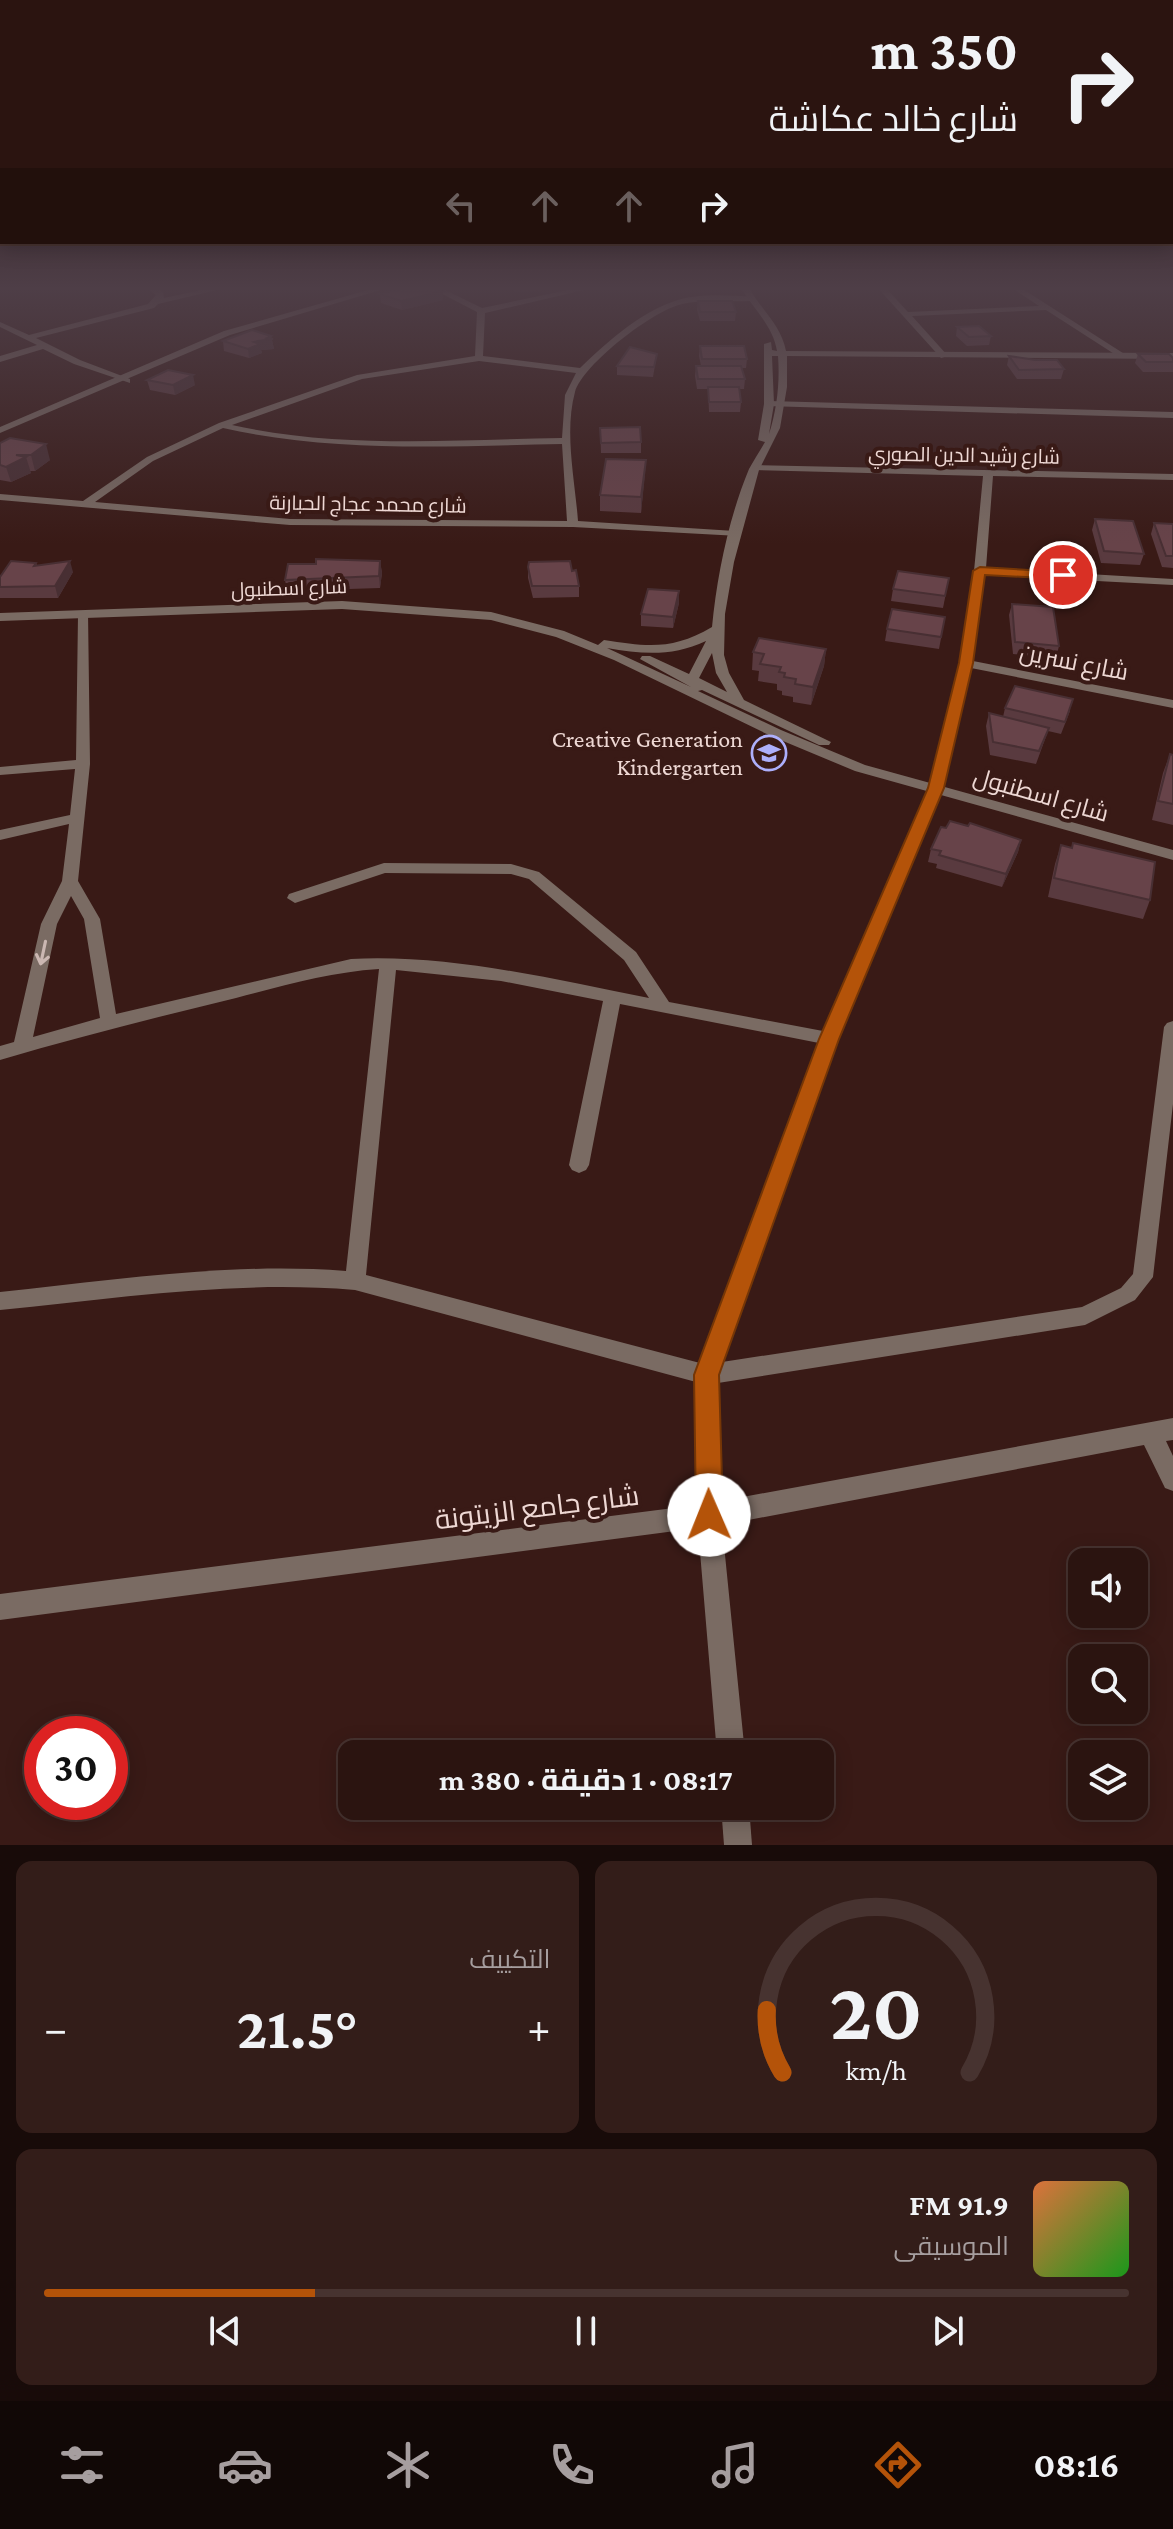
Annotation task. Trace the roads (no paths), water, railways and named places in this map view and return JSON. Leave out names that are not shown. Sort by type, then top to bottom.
[{"type":"street","points":[[96,372],[118,381]]},
{"type":"street","points":[[71,400],[96,372]]},
{"type":"street","points":[[0,441],[133,372]]},
{"type":"street","points":[[0,430],[140,372]]},
{"type":"street","points":[[84,505],[150,459],[222,425],[360,377],[391,372]]},
{"type":"street","points":[[573,524],[567,441],[570,394],[581,372]]},
{"type":"street","points":[[765,449],[763,441],[772,372]]},
{"type":"street","points":[[738,699],[721,669],[717,654],[719,628],[735,534],[755,468],[782,407],[778,372]]},
{"type":"street","points":[[769,384],[780,384]]},
{"type":"street","points":[[769,406],[1173,415]]},
{"type":"street","points":[[222,425],[265,435],[355,443],[567,441]]},
{"type":"street","name":"شارع رشيد الدين الصوري","points":[[755,468],[1173,477]]},
{"type":"street","points":[[730,1740],[709,1515],[707,1375],[829,1039],[936,788],[966,663],[980,571],[988,474]]},
{"type":"street","name":"شارع محمد عجاج الحبارنة","points":[[0,497],[290,522],[573,524],[735,534]]},
{"type":"street","points":[[980,571],[1173,582]]},
{"type":"street","name":"شارع اسطنبول","points":[[0,617],[382,606],[491,616],[649,660],[738,699],[898,777]]},
{"type":"street","points":[[22,1046],[49,924],[70,881],[83,764],[84,615]]},
{"type":"street","points":[[575,640],[671,651],[691,646],[719,628]]},
{"type":"street","points":[[705,698],[693,678],[719,628]]},
{"type":"street","name":"شارع اسطنبول","points":[[575,640],[860,768],[1173,855]]},
{"type":"street","name":"شارع نسرين","points":[[966,663],[1173,704]]},
{"type":"street","points":[[0,771],[83,764]]},
{"type":"street","points":[[0,835],[77,818]]},
{"type":"street","points":[[295,898],[384,868],[511,869],[534,875],[630,956],[663,1006]]},
{"type":"street","points":[[70,881],[92,919],[109,1022]]},
{"type":"street","points":[[0,1053],[109,1022],[351,965],[388,963],[501,975],[829,1039]]},
{"type":"street","points":[[355,1281],[388,963]]},
{"type":"street","points":[[579,1165],[613,996]]},
{"type":"street","points":[[0,1301],[301,1275],[355,1281],[707,1375],[1085,1316],[1128,1294],[1143,1277],[1173,1027]]},
{"type":"street","points":[[1161,1430],[1173,1480]]},
{"type":"street","name":"شارع جامع الزيتونة","points":[[0,1607],[709,1515],[1161,1430]]},
{"type":"street","points":[[736,1820],[738,1845]]},
{"type":"place","name":"Creative Generation Kindergarten","points":[[769,753]]}]
